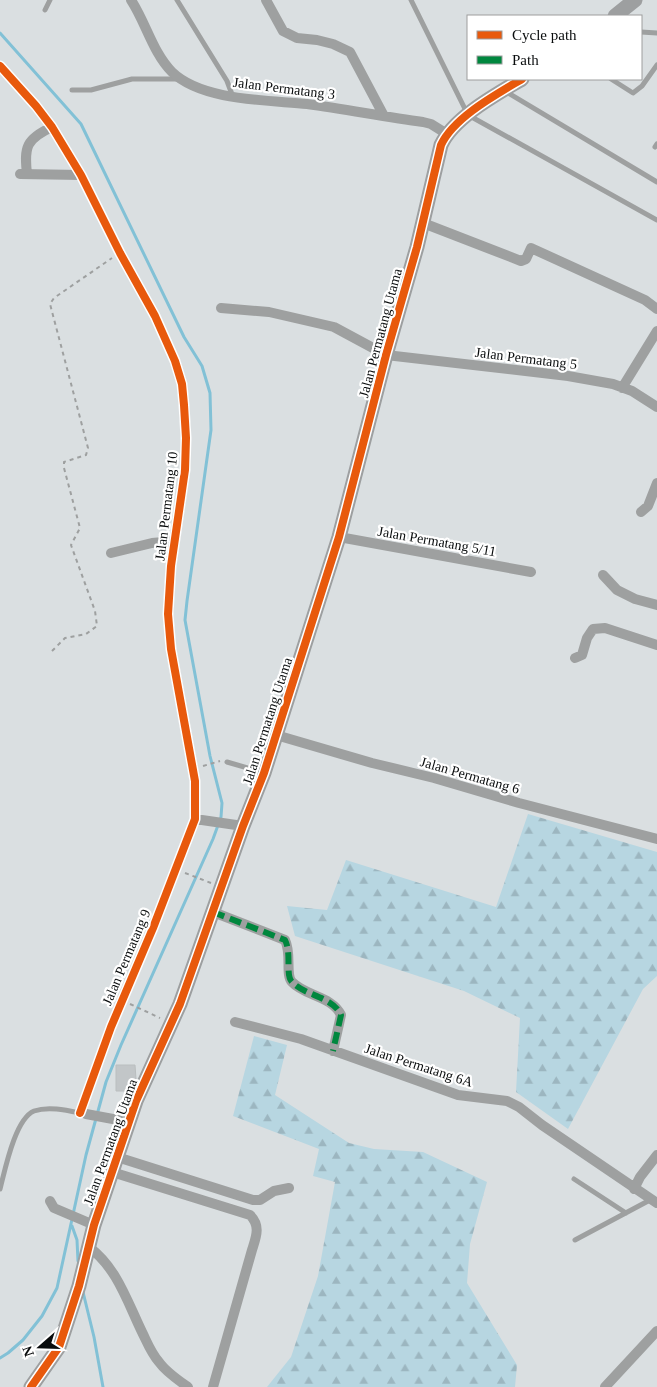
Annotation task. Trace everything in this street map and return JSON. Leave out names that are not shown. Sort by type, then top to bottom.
[{"type":"street","name":"Jalan Permatang 3","points":[[131,0],[140,14],[160,56],[171,71],[180,79],[200,88],[234,97],[307,104],[431,124],[447,134]]},
{"type":"street","points":[[266,0],[283,31],[297,38],[333,44],[350,52],[384,116]]},
{"type":"street","points":[[615,15],[635,0]]},
{"type":"street","name":"Jalan Permatang 10","points":[[0,66],[52,127],[81,175],[120,253],[155,316],[175,361],[182,384],[186,438],[185,470],[171,566],[168,614],[171,649],[195,781],[198,819]]},
{"type":"street","name":"Jalan Permatang Utama","points":[[31,1387],[58,1347],[88,1253],[89,1223],[112,1172],[145,1081],[180,1004],[213,912],[238,825],[264,773],[339,537],[441,145],[447,134],[468,115],[520,80]]},
{"type":"street","points":[[52,127],[38,134],[30,142],[25,154],[24,174],[81,175]]},
{"type":"street","points":[[422,223],[521,261],[526,258],[531,248],[645,300],[657,309]]},
{"type":"street","points":[[222,308],[269,312],[334,327],[386,355]]},
{"type":"street","points":[[622,388],[657,331]]},
{"type":"street","name":"Jalan Permatang 5","points":[[386,355],[568,376],[613,384],[632,391],[657,407]]},
{"type":"street","points":[[641,512],[648,506],[657,483]]},
{"type":"street","name":"Jalan Permatang 5/11","points":[[339,537],[531,572]]},
{"type":"street","points":[[111,553],[152,543],[175,541]]},
{"type":"street","points":[[603,575],[617,590],[635,599],[657,605]]},
{"type":"street","points":[[575,658],[582,655],[592,629],[605,628],[657,645]]},
{"type":"street","name":"Jalan Permatang 6","points":[[276,736],[657,839]]},
{"type":"street","points":[[198,819],[238,825]]},
{"type":"street","name":"Jalan Permatang 9","points":[[83,1114],[114,1018],[198,819]]},
{"type":"street","points":[[213,912],[285,940],[290,957],[288,972],[290,980],[339,1010],[341,1015],[333,1051]]},
{"type":"street","name":"Jalan Permatang 6A","points":[[235,1022],[301,1039],[458,1095],[507,1102],[519,1107],[654,1202]]},
{"type":"street","points":[[83,1114],[129,1122]]},
{"type":"street","points":[[634,1189],[657,1155]]},
{"type":"street","points":[[117,1157],[253,1200],[260,1200],[274,1191],[289,1188]]},
{"type":"street","points":[[112,1172],[250,1215],[256,1221],[257,1228],[252,1250],[213,1387]]},
{"type":"street","points":[[55,1206],[89,1223]]},
{"type":"street","points":[[88,1253],[100,1256],[117,1279],[158,1362],[188,1387]]},
{"type":"street","points":[[605,1387],[657,1331]]},
{"type":"lane","points":[[45,10],[50,0]]},
{"type":"lane","points":[[177,0],[227,81],[234,97]]},
{"type":"lane","points":[[411,0],[468,115],[657,220]]},
{"type":"lane","points":[[642,32],[657,33]]},
{"type":"lane","points":[[613,80],[633,93],[642,86],[657,65]]},
{"type":"lane","points":[[72,90],[91,90],[132,79],[180,79]]},
{"type":"lane","points":[[504,90],[657,182]]},
{"type":"lane","points":[[227,762],[264,773]]},
{"type":"lane","points":[[0,1189],[16,1135],[25,1117],[43,1108],[83,1114]]},
{"type":"lane","points":[[574,1179],[626,1214]]},
{"type":"lane","points":[[575,1240],[654,1202]]},
{"type":"path","points":[[52,651],[65,638],[86,634],[97,626],[95,611],[71,545],[80,528],[64,468],[64,462],[86,455],[88,448],[50,304],[54,298],[120,253]]},
{"type":"path","points":[[200,767],[218,761]]},
{"type":"path","points":[[190,875],[211,884]]},
{"type":"path","points":[[130,1004],[147,1011]]},
{"type":"green space","points":[[528,814],[657,852],[657,976],[643,989],[568,1129],[516,1092],[520,1018],[464,991],[295,936],[287,906],[327,910],[346,860],[496,907]]},
{"type":"green space","points":[[254,1036],[287,1045],[275,1095],[349,1143],[374,1149],[423,1152],[487,1182],[470,1244],[467,1283],[517,1365],[515,1387],[267,1387],[291,1357],[318,1276],[335,1182],[313,1176],[319,1149],[233,1116]]},
{"type":"building","points":[[116,1065],[135,1065],[136,1079],[130,1091],[116,1091]]},
{"type":"waterway","points":[[0,33],[81,124],[184,337],[202,366],[210,393],[211,430],[185,620],[210,756],[222,803],[221,817],[213,839],[106,1082],[86,1155],[57,1288],[42,1316],[23,1340],[0,1358]]},
{"type":"waterway","points":[[72,1226],[77,1240],[78,1261]]},
{"type":"waterway","points":[[83,1292],[103,1387]]},
{"type":"marked path","points":[[213,912],[285,940],[288,951],[289,974],[292,982],[297,987],[331,1004],[341,1015],[333,1051]]},
{"type":"cycle path","points":[[0,66],[52,127],[81,175],[120,253],[155,316],[175,361],[182,384],[184,405],[185,470],[171,566],[168,614],[171,649],[195,781],[195,819],[153,928],[111,1027],[80,1113]]},
{"type":"cycle path","points":[[31,1387],[59,1347],[79,1286],[94,1225],[136,1101],[180,1004],[243,826],[264,773],[339,537],[386,355],[417,247],[441,145],[447,135],[466,116],[520,80]]}]
